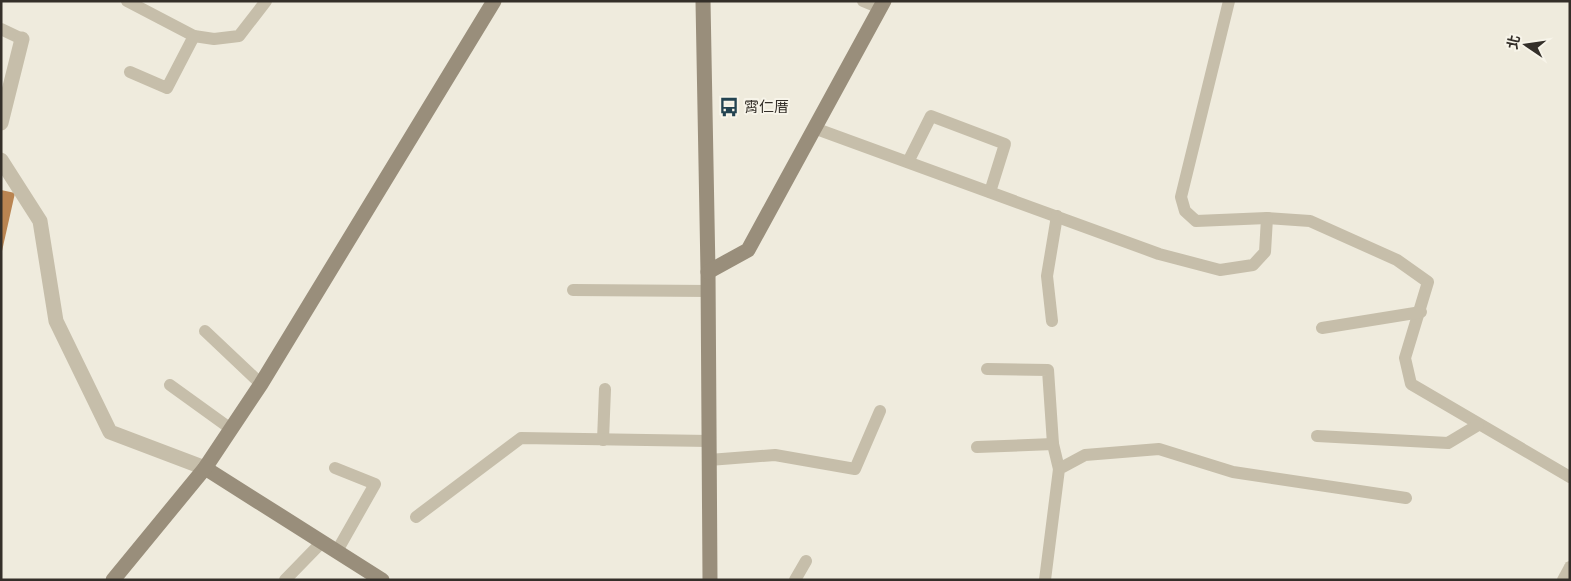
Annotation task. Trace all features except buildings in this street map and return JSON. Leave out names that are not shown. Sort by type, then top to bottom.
[{"type":"street","points":[[113,580],[205,468],[261,384],[494,1]]},
{"type":"street","points":[[703,1],[709,291],[710,580]]},
{"type":"street","points":[[708,272],[748,250],[882,5]]},
{"type":"street","points":[[1,123],[22,39]]},
{"type":"street","points":[[1,160],[40,221],[56,321],[110,432],[205,468],[382,580]]},
{"type":"lane","points":[[127,1],[194,36],[214,39],[239,36],[266,1]]},
{"type":"lane","points":[[864,1],[882,5]]},
{"type":"lane","points":[[1229,1],[1181,197],[1185,210],[1196,220],[1267,218],[1310,221],[1397,260],[1428,282],[1421,312],[1405,358],[1411,384],[1478,425],[1570,477]]},
{"type":"lane","points":[[1,29],[22,39]]},
{"type":"lane","points":[[130,72],[167,88],[194,36]]},
{"type":"lane","points":[[908,162],[931,116],[1005,144],[990,192]]},
{"type":"lane","points":[[814,128],[1159,254],[1220,270],[1254,265],[1266,252],[1267,218]]},
{"type":"lane","points":[[1052,321],[1047,276],[1057,216]]},
{"type":"lane","points":[[574,290],[709,291]]},
{"type":"lane","points":[[1322,328],[1421,312]]},
{"type":"lane","points":[[205,331],[261,384]]},
{"type":"lane","points":[[987,370],[1048,370],[1053,444],[1059,470],[1045,580]]},
{"type":"lane","points":[[170,386],[231,429]]},
{"type":"lane","points":[[603,440],[605,389]]},
{"type":"lane","points":[[709,460],[775,455],[856,469],[880,411]]},
{"type":"lane","points":[[1317,436],[1448,442],[1478,425]]},
{"type":"lane","points":[[416,517],[521,438],[709,441]]},
{"type":"lane","points":[[977,447],[1053,444]]},
{"type":"lane","points":[[1059,470],[1085,455],[1159,449],[1233,472],[1406,498]]},
{"type":"lane","points":[[335,468],[375,484],[337,551]]},
{"type":"lane","points":[[285,580],[322,542]]},
{"type":"lane","points":[[795,580],[806,561]]},
{"type":"lane","points":[[1563,580],[1570,567]]},
{"type":"place","name":"霄仁厝","points":[[729,107]]}]
